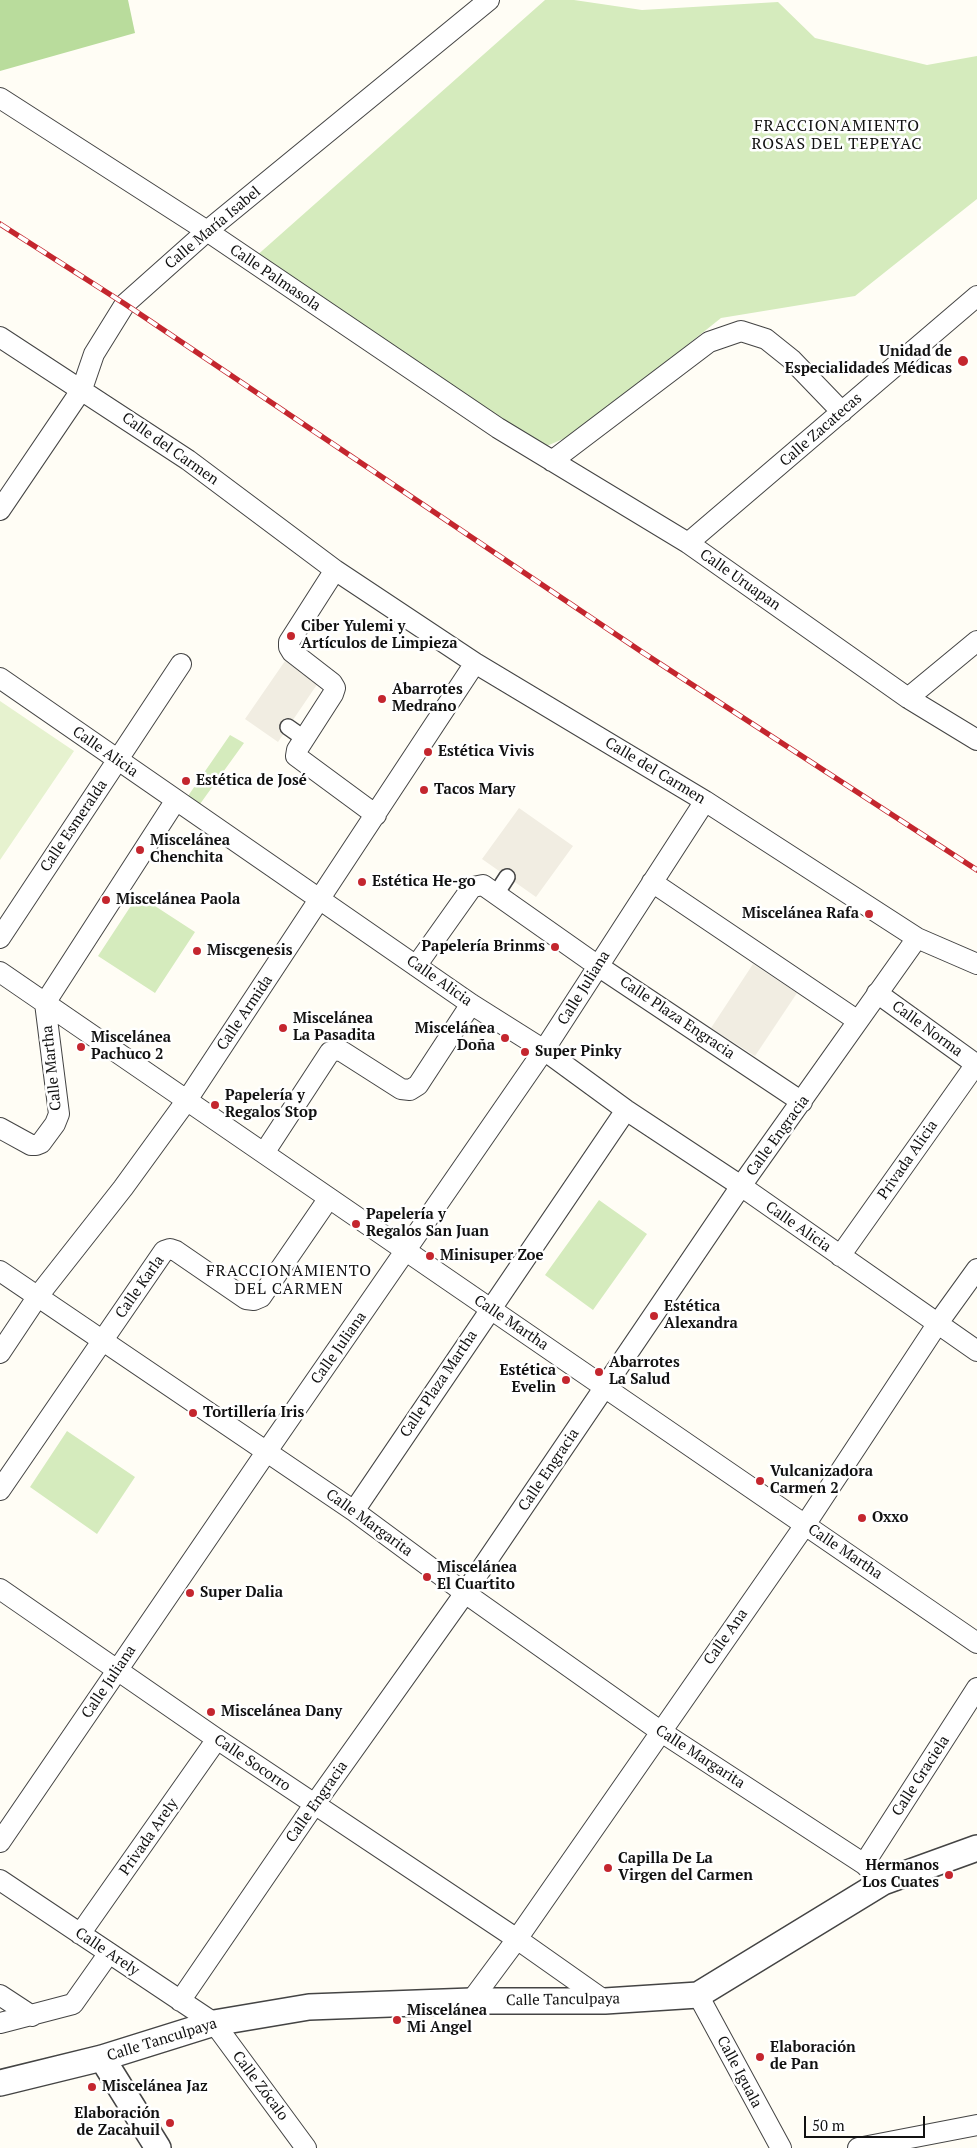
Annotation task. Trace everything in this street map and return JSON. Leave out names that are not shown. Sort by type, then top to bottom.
[{"type":"street","name":"Calle María Isabel","points":[[0,510],[82,389],[94,354],[125,304],[207,231],[489,0]]},
{"type":"street","name":"Calle Palmasola","points":[[0,98],[207,231],[498,428]]},
{"type":"street","name":"Calle Zacatecas","points":[[688,543],[977,296]]},
{"type":"street","points":[[552,461],[709,342],[742,331],[766,339],[785,354],[842,412]]},
{"type":"street","name":"Calle del Carmen","points":[[0,337],[188,460],[335,570],[475,663],[705,800],[917,938],[977,964]]},
{"type":"street","name":"Calle Uruapan","points":[[498,428],[688,543],[908,698],[977,740]]},
{"type":"street","points":[[335,570],[289,642],[292,652],[332,683],[335,688],[297,750],[296,756],[376,815]]},
{"type":"street","points":[[908,698],[977,641]]},
{"type":"street","name":"Calle Armida","points":[[0,1353],[38,1296],[123,1188],[187,1100],[475,663]]},
{"type":"street","name":"Calle Esmeralda","points":[[0,938],[181,664]]},
{"type":"street","name":"Calle Alicia","points":[[0,678],[471,1004],[544,1050],[626,1110],[741,1186],[977,1351]]},
{"type":"street","points":[[288,727],[305,739]]},
{"type":"street","points":[[45,1003],[176,800]]},
{"type":"street","name":"Calle Juliana","points":[[0,1842],[544,1050],[705,800]]},
{"type":"street","points":[[496,894],[507,877]]},
{"type":"street","points":[[652,882],[858,1021]]},
{"type":"street","name":"Calle Plaza Engracia","points":[[416,966],[470,890],[478,885],[482,885],[598,966],[802,1102]]},
{"type":"street","name":"Calle Engracia","points":[[180,2001],[314,1806],[465,1593],[606,1388],[741,1186],[917,938]]},
{"type":"street","name":"Calle Martha","points":[[0,972],[977,1643]]},
{"type":"street","name":"Calle Norma","points":[[878,993],[977,1064]]},
{"type":"street","name":"Calle Martha","points":[[0,1128],[31,1145],[36,1145],[41,1143],[58,1119],[45,1003]]},
{"type":"street","points":[[264,1153],[330,1052],[334,1050],[343,1052],[401,1089],[410,1090],[418,1085],[471,1004]]},
{"type":"street","name":"Privada Alicia","points":[[840,1256],[977,1064]]},
{"type":"street","name":"Calle Plaza Martha","points":[[354,1511],[626,1110]]},
{"type":"street","name":"Calle Karla","points":[[0,1490],[164,1251],[170,1249],[176,1251],[246,1299],[254,1300],[260,1297],[329,1198]]},
{"type":"street","name":"Calle Ana","points":[[471,2001],[805,1525],[938,1323],[977,1269]]},
{"type":"street","name":"Calle Margarita","points":[[0,1271],[354,1511],[465,1593],[660,1731],[864,1864],[882,1882]]},
{"type":"street","name":"Calle Socorro","points":[[0,1589],[217,1740],[516,1939],[605,2001]]},
{"type":"street","name":"Calle Graciela","points":[[864,1864],[977,1688]]},
{"type":"street","name":"Privada Arely","points":[[80,1934],[217,1740]]},
{"type":"street","name":"Calle Tanculpaya","points":[[0,2083],[102,2058],[214,2023],[309,2007],[471,2001],[605,2001],[698,1995],[882,1882],[977,1848]]},
{"type":"street","name":"Calle Arely","points":[[0,1880],[214,2023]]},
{"type":"street","points":[[0,2023],[74,2004],[109,1953]]},
{"type":"street","points":[[0,1995],[32,2016]]},
{"type":"street","name":"Calle Iguala","points":[[698,1995],[780,2148]]},
{"type":"street","name":"Calle Zócalo","points":[[214,2023],[306,2148]]},
{"type":"street","points":[[102,2058],[158,2148]]},
{"type":"street","points":[[858,2148],[977,2124]]},
{"type":"green space","points":[[0,0],[128,0],[135,33],[0,71]]},
{"type":"green space","points":[[545,0],[574,0],[642,10],[778,2],[815,38],[927,65],[977,56],[977,199],[855,296],[721,318],[577,433],[542,448],[508,431],[484,406],[254,258]]},
{"type":"green space","points":[[0,701],[74,751],[0,860]]},
{"type":"green space","points":[[230,735],[244,743],[200,804],[188,796]]},
{"type":"green space","points":[[138,895],[195,932],[155,993],[98,956]]},
{"type":"green space","points":[[599,1200],[647,1234],[593,1310],[545,1275]]},
{"type":"green space","points":[[67,1431],[135,1477],[97,1534],[30,1487]]},
{"type":"shaded area","points":[[285,661],[318,683],[278,742],[245,719]]},
{"type":"shaded area","points":[[519,808],[573,846],[536,897],[482,859]]},
{"type":"shaded area","points":[[753,964],[797,993],[755,1056],[711,1028]]},
{"type":"railway","points":[[0,224],[125,304],[642,652],[977,870]]},
{"type":"place","name":"Unidad de Especialidades Médicas","points":[[963,361]]},
{"type":"place","name":"Ciber Yulemi y Artículos de Limpieza","points":[[291,636]]},
{"type":"place","name":"Abarrotes Medrano","points":[[382,699]]},
{"type":"place","name":"Estética Vivis","points":[[428,752]]},
{"type":"place","name":"Estética de José","points":[[186,781]]},
{"type":"place","name":"Tacos Mary","points":[[424,790]]},
{"type":"place","name":"Miscelánea Chenchita","points":[[140,850]]},
{"type":"place","name":"Estética He-go","points":[[362,882]]},
{"type":"place","name":"Miscelánea Paola","points":[[106,900]]},
{"type":"place","name":"Miscelánea Rafa","points":[[869,914]]},
{"type":"place","name":"Papelería Brinms","points":[[555,947]]},
{"type":"place","name":"Miscgenesis","points":[[197,951]]},
{"type":"place","name":"Miscelánea La Pasadita","points":[[283,1028]]},
{"type":"place","name":"Miscelánea Doña","points":[[505,1038]]},
{"type":"place","name":"Miscelánea Pachuco 2","points":[[81,1047]]},
{"type":"place","name":"Super Pinky","points":[[525,1052]]},
{"type":"place","name":"Papelería y Regalos Stop","points":[[215,1105]]},
{"type":"place","name":"Papelería y Regalos San Juan","points":[[356,1224]]},
{"type":"place","name":"Minisuper Zoe","points":[[430,1256]]},
{"type":"place","name":"Estética Alexandra","points":[[654,1316]]},
{"type":"place","name":"Abarrotes La Salud","points":[[599,1372]]},
{"type":"place","name":"Estética Evelin","points":[[566,1380]]},
{"type":"place","name":"Tortillería Iris","points":[[193,1413]]},
{"type":"place","name":"Vulcanizadora Carmen 2","points":[[760,1481]]},
{"type":"place","name":"Oxxo","points":[[862,1518]]},
{"type":"place","name":"Miscelánea El Cuartito","points":[[427,1577]]},
{"type":"place","name":"Super Dalia","points":[[190,1593]]},
{"type":"place","name":"Miscelánea Dany","points":[[211,1712]]},
{"type":"place","name":"Capilla De La Virgen del Carmen","points":[[608,1868]]},
{"type":"place","name":"Hermanos Los Cuates","points":[[949,1875]]},
{"type":"place","name":"Miscelánea Mi Angel","points":[[397,2020]]},
{"type":"place","name":"Elaboración de Pan","points":[[760,2057]]},
{"type":"place","name":"Miscelánea Jaz","points":[[92,2087]]},
{"type":"place","name":"Elaboración de Zacahuil","points":[[170,2123]]},
{"type":"district","name":"FRACCIONAMIENTO ROSAS DEL TEPEYAC","points":[[837,135]]},
{"type":"district","name":"FRACCIONAMIENTO DEL CARMEN","points":[[289,1280]]}]
